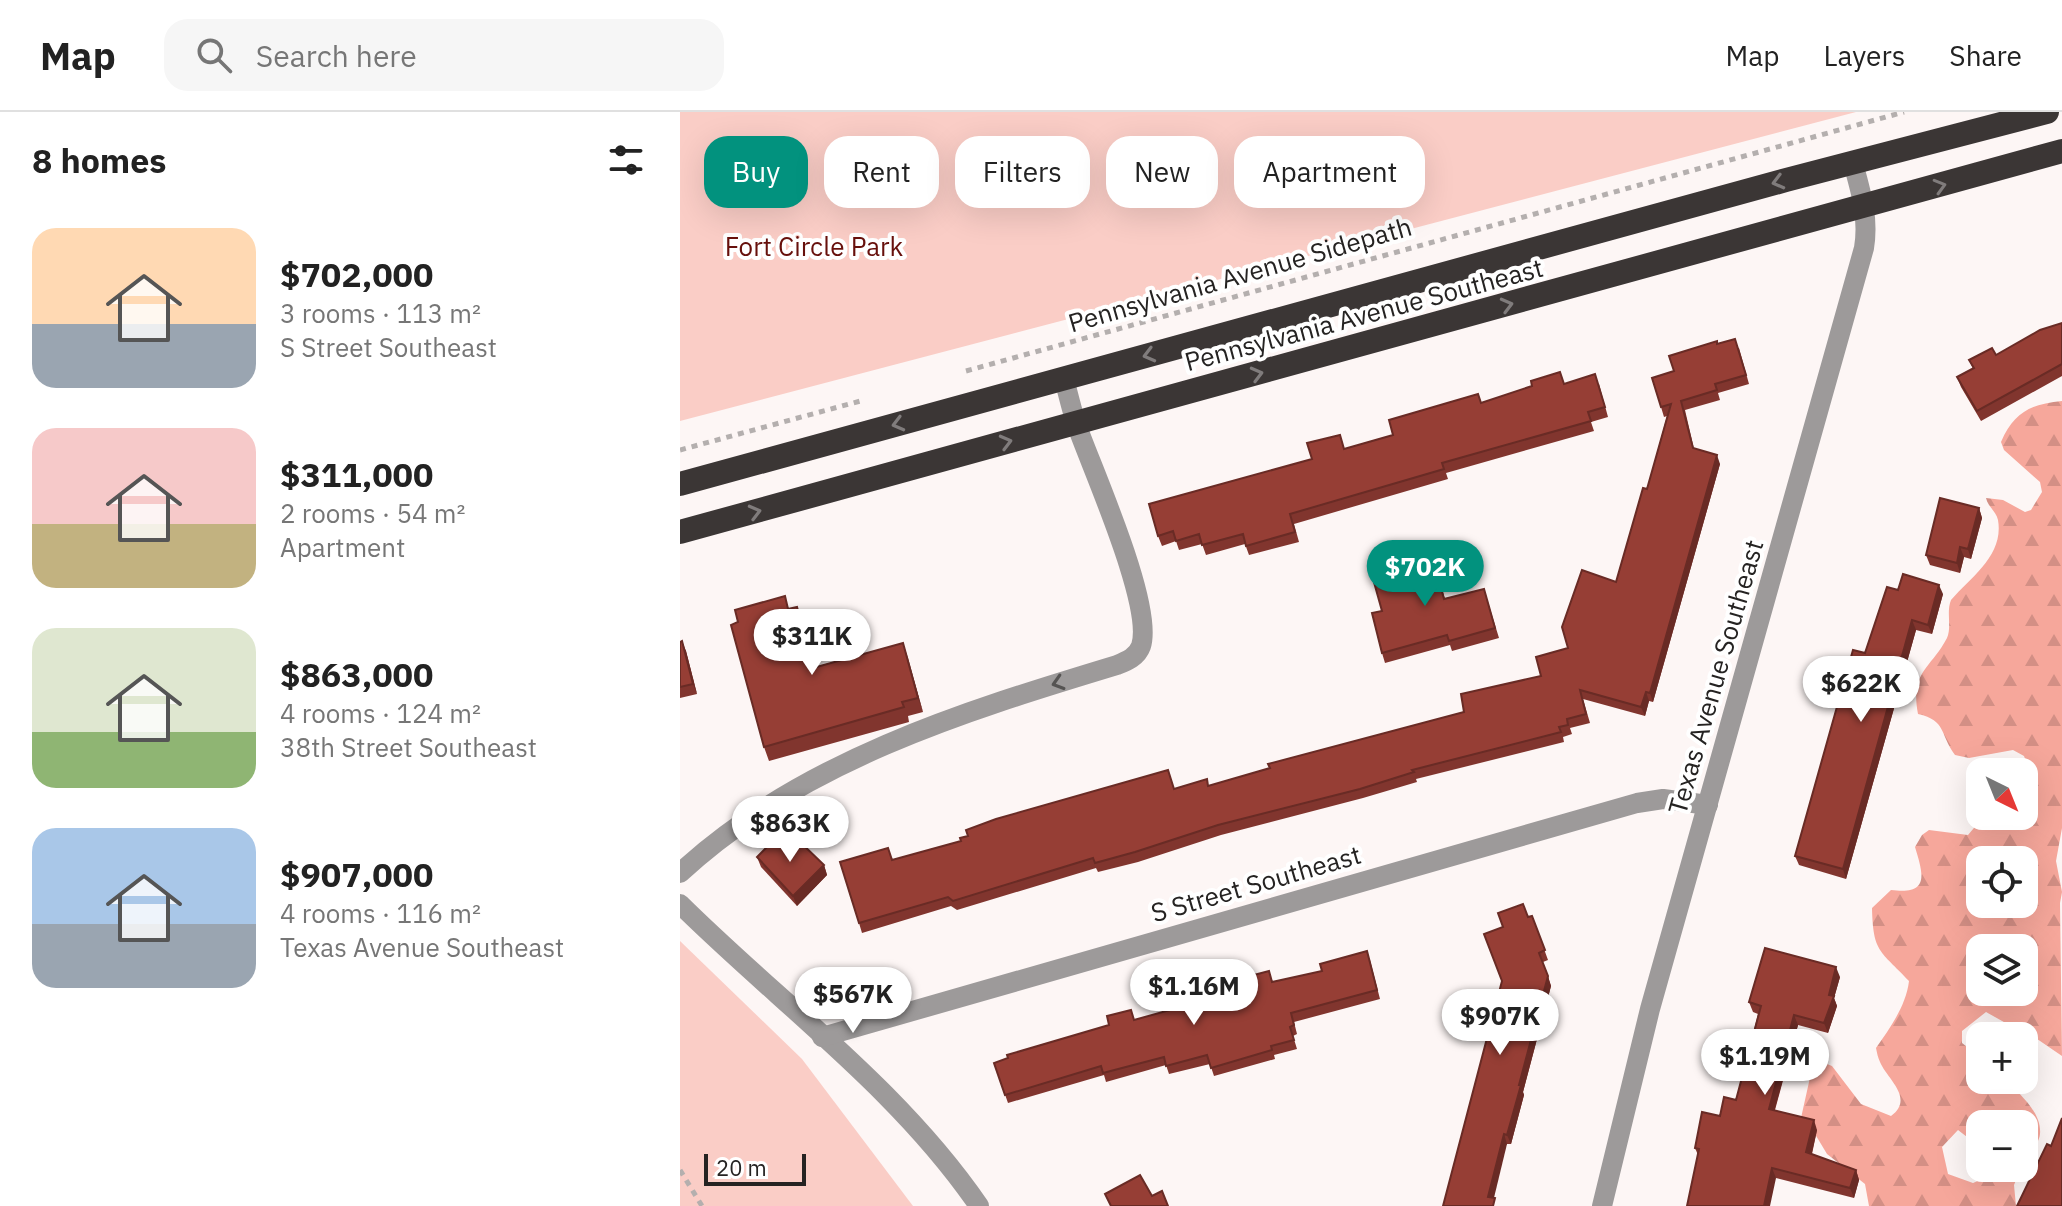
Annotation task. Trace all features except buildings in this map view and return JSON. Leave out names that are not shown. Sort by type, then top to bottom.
[{"type":"highway","name":"Pennsylvania Avenue Southeast","points":[[680,484],[2047,112]]},
{"type":"highway","name":"Pennsylvania Avenue Southeast","points":[[680,532],[1865,208],[2062,151]]},
{"type":"street","name":"Texas Avenue Southeast","points":[[1602,1206],[1650,1009],[1864,248],[1867,230],[1865,208],[1853,163]]},
{"type":"street","points":[[680,873],[771,805],[824,774],[986,704],[1129,660],[1137,654],[1142,645],[1142,629],[1137,596],[1128,563],[1076,423],[1064,378]]},
{"type":"street","name":"S Street Southeast","points":[[822,1037],[1637,803],[1663,799],[1708,805]]},
{"type":"street","points":[[680,904],[921,1133],[979,1206]]},
{"type":"path","name":"Pennsylvania Avenue Sidepath","points":[[956,374],[1904,112]]},
{"type":"path","points":[[680,450],[864,400]]},
{"type":"path","points":[[680,1170],[702,1206]]},
{"type":"green space","name":"Fort Circle Park","points":[[680,112],[1856,112],[680,421]]},
{"type":"green space","points":[[2062,401],[2062,828],[2056,861],[2062,892],[2062,1056],[2038,1040],[2038,1022],[2004,1022],[1986,1012],[1973,1022],[1966,1022],[1962,1031],[1962,1043],[1966,1046],[1966,1094],[2020,1094],[2033,1110],[1966,1110],[1966,1136],[1958,1130],[1942,1147],[1948,1174],[1973,1183],[2015,1182],[2016,1206],[1869,1206],[1865,1184],[1827,1154],[1812,1129],[1801,1118],[1811,1073],[1822,1062],[1832,1066],[1861,1104],[1891,1116],[1898,1109],[1900,1095],[1880,1062],[1876,1048],[1901,1008],[1909,981],[1876,943],[1872,908],[1891,890],[1903,891],[1918,886],[1921,875],[1915,847],[1929,830],[1968,835],[1972,830],[2038,830],[2038,758],[2025,758],[2013,750],[1969,758],[1955,755],[1938,724],[1918,714],[1916,700],[1919,679],[1947,638],[1951,600],[1985,564],[1996,544],[1998,520],[1986,498],[2003,500],[2025,512],[2031,510],[2042,492],[2040,482],[2004,450],[2001,442],[2012,423],[2033,407]]},
{"type":"green space","points":[[680,941],[802,1059],[913,1206],[680,1206]]}]
